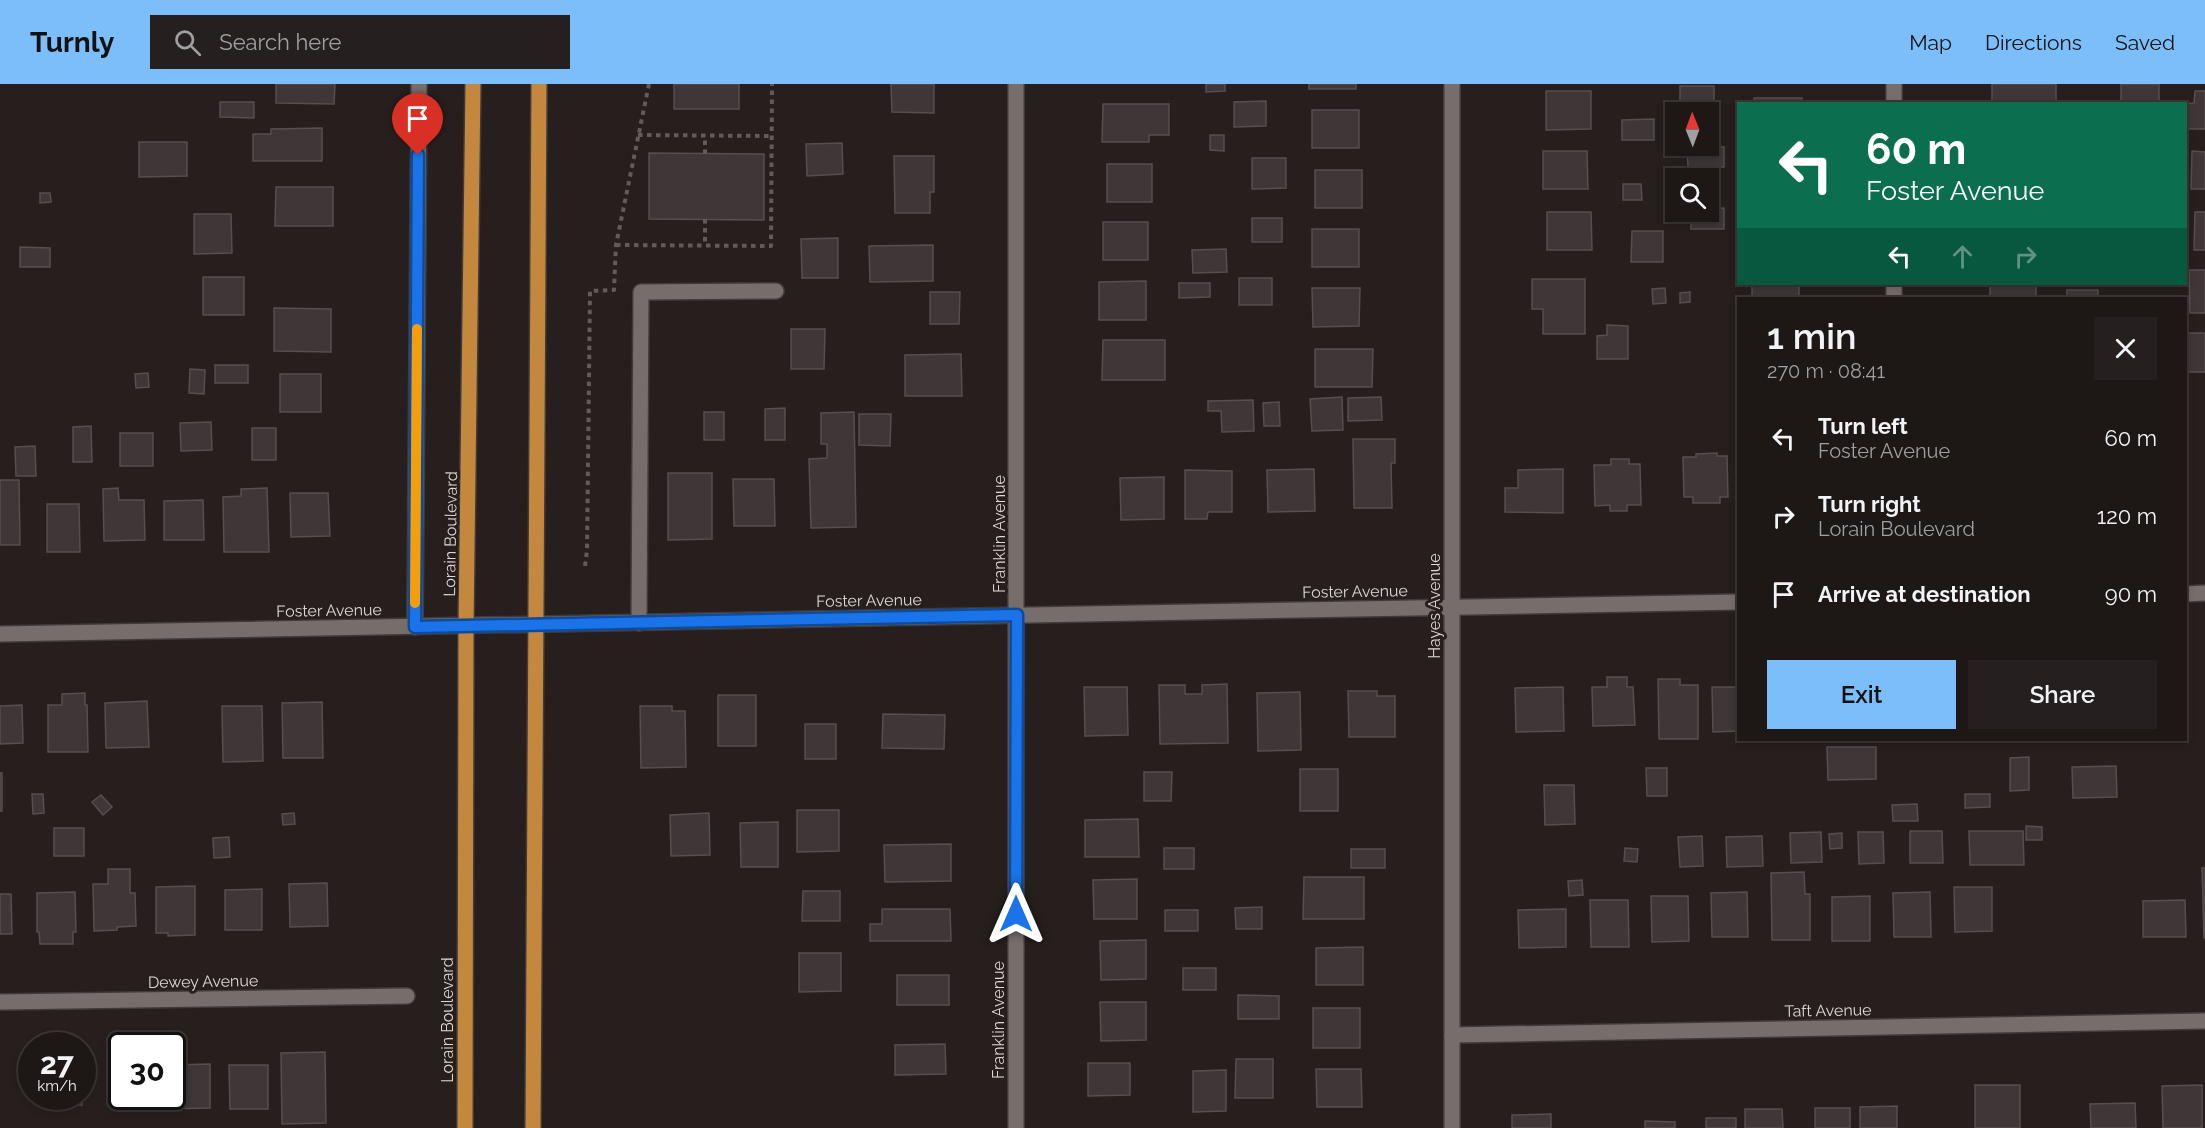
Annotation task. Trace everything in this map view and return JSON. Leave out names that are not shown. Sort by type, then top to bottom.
[{"type":"main road","name":"Lorain Boulevard","points":[[465,1128],[466,626],[473,84]]},
{"type":"main road","points":[[534,1128],[539,84]]},
{"type":"street","name":"Lorain Boulevard","points":[[415,627],[419,84]]},
{"type":"street","name":"Franklin Avenue","points":[[1016,84],[1016,1128]]},
{"type":"street","name":"Hayes Avenue","points":[[1452,84],[1452,1128]]},
{"type":"street","points":[[1894,84],[1894,102]]},
{"type":"street","points":[[639,623],[641,292],[776,291]]},
{"type":"street","points":[[2187,594],[2205,593]]},
{"type":"street","name":"Foster Avenue","points":[[0,634],[1737,602]]},
{"type":"street","name":"Dewey Avenue","points":[[0,1002],[407,996]]},
{"type":"street","name":"Taft Avenue","points":[[1452,1035],[2205,1021]]},
{"type":"path","points":[[585,566],[590,291],[614,290],[616,245],[649,84]]},
{"type":"path","points":[[616,245],[771,246],[772,84]]},
{"type":"path","points":[[638,135],[772,136]]},
{"type":"path","points":[[705,136],[705,154]]},
{"type":"path","points":[[705,219],[705,245]]},
{"type":"building","points":[[276,84],[335,84],[334,104],[276,103]]},
{"type":"building","points":[[674,84],[739,84],[739,109],[674,109]]},
{"type":"building","points":[[891,84],[934,84],[934,113],[892,112]]},
{"type":"building","points":[[1206,84],[1225,84],[1225,91],[1206,92]]},
{"type":"building","points":[[1309,84],[1356,84],[1356,89],[1309,89]]},
{"type":"building","points":[[1992,84],[2056,84],[2056,102],[1992,102]]},
{"type":"building","points":[[2121,84],[2159,84],[2159,102],[2121,102]]},
{"type":"building","points":[[1680,86],[1714,86],[1714,102],[1680,102]]},
{"type":"building","points":[[1546,91],[1591,91],[1591,129],[1546,130]]},
{"type":"building","points":[[2195,91],[2205,91],[2205,129],[2187,129],[2187,103],[2194,103]]},
{"type":"building","points":[[1754,98],[1802,98],[1802,102],[1754,102]]},
{"type":"building","points":[[1266,101],[1266,126],[1234,127],[1234,102]]},
{"type":"building","points":[[220,102],[254,102],[254,118],[220,117]]},
{"type":"building","points":[[1103,104],[1169,104],[1169,135],[1149,135],[1149,142],[1102,142]]},
{"type":"building","points":[[1312,110],[1359,110],[1359,148],[1312,148]]},
{"type":"building","points":[[1654,119],[1654,140],[1622,140],[1622,120]]},
{"type":"building","points":[[322,128],[322,161],[253,161],[253,134],[271,134],[271,129]]},
{"type":"building","points":[[1210,135],[1224,135],[1224,151],[1210,150]]},
{"type":"building","points":[[139,142],[187,142],[187,176],[139,177]]},
{"type":"building","points":[[842,143],[843,174],[807,176],[806,144]]},
{"type":"building","points":[[1719,147],[1724,147],[1724,167],[1688,167],[1687,156],[1719,156]]},
{"type":"building","points":[[1543,151],[1587,151],[1588,189],[1543,189]]},
{"type":"building","points":[[2192,151],[2205,152],[2205,189],[2191,189]]},
{"type":"building","points":[[649,153],[764,154],[764,220],[649,219]]},
{"type":"building","points":[[894,156],[934,156],[934,192],[930,192],[930,213],[895,213]]},
{"type":"building","points":[[1252,158],[1286,158],[1286,188],[1252,189]]},
{"type":"building","points":[[1107,164],[1152,164],[1152,202],[1107,202]]},
{"type":"building","points":[[1315,170],[1362,170],[1362,208],[1315,208]]},
{"type":"building","points":[[1623,184],[1641,184],[1642,200],[1623,200]]},
{"type":"building","points":[[276,187],[333,187],[333,226],[275,226]]},
{"type":"building","points":[[40,193],[50,193],[51,202],[40,203]]},
{"type":"building","points":[[1719,208],[1724,208],[1724,229],[1691,229],[1691,222],[1719,222]]},
{"type":"building","points":[[1547,212],[1591,212],[1592,250],[1547,250]]},
{"type":"building","points":[[2195,212],[2205,212],[2205,250],[2194,250]]},
{"type":"building","points":[[194,214],[231,214],[232,253],[194,254]]},
{"type":"building","points":[[1252,218],[1282,218],[1282,242],[1252,242]]},
{"type":"building","points":[[1103,222],[1148,222],[1148,260],[1103,260]]},
{"type":"building","points":[[1312,229],[1359,229],[1359,267],[1312,267]]},
{"type":"building","points":[[1632,231],[1663,231],[1663,262],[1631,262]]},
{"type":"building","points":[[838,238],[838,278],[802,278],[801,239]]},
{"type":"building","points":[[933,245],[933,281],[870,282],[869,246]]},
{"type":"building","points":[[20,247],[50,248],[50,267],[20,267]]},
{"type":"building","points":[[1226,249],[1227,272],[1193,273],[1192,250]]},
{"type":"building","points":[[2189,270],[2205,270],[2205,313],[2190,313]]},
{"type":"building","points":[[203,277],[244,277],[244,315],[203,315]]},
{"type":"building","points":[[1239,278],[1272,278],[1272,305],[1239,305]]},
{"type":"building","points":[[1532,279],[1585,279],[1585,334],[1543,334],[1543,309],[1532,309]]},
{"type":"building","points":[[1146,281],[1146,320],[1099,320],[1099,282]]},
{"type":"building","points":[[1179,283],[1210,283],[1210,297],[1179,298]]},
{"type":"building","points":[[1752,285],[1799,285],[1799,297],[1752,297]]},
{"type":"building","points":[[1990,285],[2036,285],[2036,297],[1990,297]]},
{"type":"building","points":[[1312,288],[1360,288],[1359,326],[1313,327]]},
{"type":"building","points":[[1665,288],[1666,303],[1653,304],[1652,289]]},
{"type":"building","points":[[2067,290],[2098,290],[2098,297],[2067,297]]},
{"type":"building","points":[[930,292],[960,292],[959,324],[930,324]]},
{"type":"building","points":[[1690,292],[1690,302],[1680,303],[1680,293]]},
{"type":"building","points":[[274,308],[331,309],[331,352],[274,351]]},
{"type":"building","points":[[1607,325],[1628,326],[1628,359],[1597,359],[1597,336],[1607,335]]},
{"type":"building","points":[[791,329],[825,329],[824,369],[791,369]]},
{"type":"building","points":[[2188,333],[2205,333],[2205,372],[2188,372]]},
{"type":"building","points":[[1103,340],[1165,340],[1165,380],[1102,380]]},
{"type":"building","points":[[1315,349],[1373,349],[1372,387],[1315,387]]},
{"type":"building","points":[[961,354],[962,396],[905,396],[905,355]]},
{"type":"building","points":[[215,365],[248,365],[248,383],[215,383]]},
{"type":"building","points":[[190,369],[205,370],[204,394],[189,393]]},
{"type":"building","points":[[148,373],[149,387],[136,388],[135,374]]},
{"type":"building","points":[[280,374],[321,374],[321,412],[280,412]]},
{"type":"building","points":[[1736,392],[1737,392],[1737,422]]},
{"type":"building","points":[[1342,397],[1343,430],[1312,431],[1310,399]]},
{"type":"building","points":[[1381,397],[1382,420],[1348,421],[1348,398]]},
{"type":"building","points":[[1253,400],[1254,431],[1222,432],[1221,411],[1208,411],[1208,401]]},
{"type":"building","points":[[1279,402],[1280,426],[1264,426],[1263,403]]},
{"type":"building","points":[[785,408],[785,440],[765,440],[765,409]]},
{"type":"building","points":[[704,412],[724,412],[724,440],[704,440]]},
{"type":"building","points":[[854,412],[856,527],[811,528],[809,459],[827,458],[827,444],[821,444],[821,413]]},
{"type":"building","points":[[859,414],[891,414],[890,446],[859,445]]},
{"type":"building","points":[[211,422],[212,450],[181,451],[180,423]]},
{"type":"building","points":[[91,426],[92,462],[73,462],[73,427]]},
{"type":"building","points":[[252,428],[276,428],[276,460],[252,460]]},
{"type":"building","points":[[120,433],[153,433],[153,466],[120,466]]},
{"type":"building","points":[[1353,439],[1395,439],[1395,463],[1391,463],[1392,508],[1354,508]]},
{"type":"building","points":[[35,446],[36,476],[16,476],[15,447]]},
{"type":"building","points":[[1717,453],[1717,456],[1727,456],[1728,497],[1720,497],[1720,503],[1693,503],[1693,497],[1684,497],[1683,457]]},
{"type":"building","points":[[1611,459],[1629,459],[1629,464],[1640,464],[1641,505],[1627,505],[1627,511],[1610,511],[1610,505],[1595,506],[1594,465],[1611,465]]},
{"type":"building","points":[[1314,469],[1315,511],[1268,512],[1267,470]]},
{"type":"building","points":[[1563,469],[1563,513],[1505,512],[1505,488],[1518,488],[1518,470]]},
{"type":"building","points":[[1185,470],[1232,471],[1232,512],[1208,512],[1207,519],[1185,519]]},
{"type":"building","points":[[668,473],[712,473],[712,539],[668,540]]},
{"type":"building","points":[[1164,477],[1164,519],[1121,520],[1120,478]]},
{"type":"building","points":[[733,479],[774,479],[775,526],[734,526]]},
{"type":"building","points":[[0,480],[19,480],[20,545],[0,545]]},
{"type":"building","points":[[118,488],[119,500],[144,500],[145,540],[104,541],[103,489]]},
{"type":"building","points":[[267,488],[269,552],[224,552],[223,497],[241,496],[241,489]]},
{"type":"building","points":[[290,493],[328,493],[330,536],[291,537]]},
{"type":"building","points":[[203,500],[204,540],[164,540],[164,501]]},
{"type":"building","points":[[47,504],[79,504],[80,552],[47,552]]},
{"type":"building","points":[[1607,677],[1627,677],[1627,687],[1633,687],[1635,725],[1593,726],[1592,687],[1607,687]]},
{"type":"building","points":[[1658,679],[1680,679],[1680,685],[1698,685],[1698,739],[1659,739]]},
{"type":"building","points":[[1227,684],[1228,743],[1160,744],[1159,685],[1185,685],[1185,694],[1202,694],[1202,685]]},
{"type":"building","points":[[1084,687],[1127,687],[1128,735],[1085,736]]},
{"type":"building","points":[[1563,687],[1564,731],[1516,732],[1515,688]]},
{"type":"building","points":[[1712,687],[1737,687],[1737,731],[1713,732]]},
{"type":"building","points":[[1348,691],[1377,691],[1377,696],[1395,696],[1395,737],[1349,737]]},
{"type":"building","points":[[1300,692],[1301,750],[1258,751],[1257,693]]},
{"type":"building","points":[[85,693],[88,752],[48,752],[48,705],[62,705],[62,694]]},
{"type":"building","points":[[718,695],[756,695],[756,746],[718,746]]},
{"type":"building","points":[[147,701],[149,747],[106,748],[105,703]]},
{"type":"building","points":[[322,702],[323,758],[283,758],[282,703]]},
{"type":"building","points":[[22,705],[23,743],[0,744],[0,706]]},
{"type":"building","points":[[222,706],[262,706],[263,761],[223,762]]},
{"type":"building","points":[[640,706],[672,706],[672,711],[685,711],[686,767],[641,768]]},
{"type":"building","points":[[883,714],[945,715],[944,749],[882,748]]},
{"type":"building","points":[[805,724],[836,724],[836,759],[805,759]]},
{"type":"building","points":[[1953,741],[1991,741],[1991,742]]},
{"type":"building","points":[[1827,747],[1876,747],[1876,779],[1828,780]]},
{"type":"building","points":[[2029,757],[2029,790],[2010,791],[2010,758]]},
{"type":"building","points":[[2116,766],[2117,797],[2073,798],[2072,767]]},
{"type":"building","points":[[1646,768],[1667,768],[1667,796],[1647,796]]},
{"type":"building","points":[[1300,769],[1338,769],[1338,811],[1300,811]]},
{"type":"building","points":[[1144,772],[1172,772],[1171,801],[1144,801]]},
{"type":"building","points":[[0,773],[2,773],[2,811],[0,811]]},
{"type":"building","points":[[1544,785],[1574,785],[1575,824],[1545,825]]},
{"type":"building","points":[[32,794],[43,794],[44,813],[33,814]]},
{"type":"building","points":[[1965,794],[1990,794],[1990,807],[1965,808]]},
{"type":"building","points":[[101,795],[112,807],[103,815],[92,802]]},
{"type":"building","points":[[1917,804],[1918,821],[1893,821],[1892,805]]},
{"type":"building","points":[[797,810],[839,810],[839,851],[797,852]]},
{"type":"building","points":[[294,813],[295,824],[283,825],[282,814]]},
{"type":"building","points":[[709,813],[710,855],[671,856],[670,815]]},
{"type":"building","points":[[1138,819],[1139,857],[1085,857],[1085,820]]},
{"type":"building","points":[[778,822],[778,867],[741,867],[740,823]]},
{"type":"building","points":[[2026,826],[2042,827],[2042,840],[2026,840]]},
{"type":"building","points":[[54,828],[84,828],[84,856],[54,856]]},
{"type":"building","points":[[1910,831],[1942,831],[1943,863],[1910,863]]},
{"type":"building","points":[[1969,831],[2023,831],[2024,865],[1970,865]]},
{"type":"building","points":[[1821,832],[1822,862],[1791,863],[1790,833]]},
{"type":"building","points":[[1858,832],[1883,832],[1884,863],[1859,864]]},
{"type":"building","points":[[1842,833],[1842,848],[1830,849],[1829,834]]},
{"type":"building","points":[[1702,836],[1703,866],[1680,867],[1678,837]]},
{"type":"building","points":[[1762,836],[1763,866],[1727,867],[1726,837]]},
{"type":"building","points":[[229,837],[230,857],[214,858],[213,838]]},
{"type":"building","points":[[951,844],[951,881],[885,882],[884,845]]},
{"type":"building","points":[[1164,848],[1194,848],[1194,869],[1164,869]]},
{"type":"building","points":[[1625,848],[1638,849],[1637,862],[1624,861]]},
{"type":"building","points":[[1351,849],[1385,849],[1385,868],[1351,868]]},
{"type":"building","points":[[2202,868],[2205,868],[2205,938],[2204,938]]},
{"type":"building","points":[[108,869],[130,869],[130,893],[135,893],[136,926],[94,931],[93,884],[108,884]]},
{"type":"building","points":[[1804,872],[1805,894],[1810,894],[1810,940],[1772,940],[1771,873]]},
{"type":"building","points":[[1304,877],[1364,877],[1364,919],[1303,919]]},
{"type":"building","points":[[1137,879],[1137,919],[1094,919],[1093,880]]},
{"type":"building","points":[[1582,880],[1583,895],[1569,896],[1568,881]]},
{"type":"building","points":[[327,883],[328,926],[290,927],[289,884]]},
{"type":"building","points":[[195,886],[195,935],[168,936],[168,933],[156,933],[156,887]]},
{"type":"building","points":[[1954,887],[1992,887],[1992,931],[1955,932]]},
{"type":"building","points":[[262,889],[262,930],[225,930],[225,890]]},
{"type":"building","points":[[803,891],[840,891],[840,921],[802,921]]},
{"type":"building","points":[[75,892],[76,932],[73,932],[73,944],[40,944],[39,932],[37,932],[37,893]]},
{"type":"building","points":[[1747,892],[1748,937],[1712,937],[1711,893]]},
{"type":"building","points":[[1930,892],[1931,937],[1894,937],[1893,893]]},
{"type":"building","points":[[0,894],[11,894],[12,934],[0,934]]},
{"type":"building","points":[[1651,896],[1688,896],[1689,941],[1652,942]]},
{"type":"building","points":[[1870,896],[1870,941],[1832,941],[1832,897]]},
{"type":"building","points":[[1590,900],[1628,900],[1629,947],[1591,947]]},
{"type":"building","points":[[2185,900],[2186,937],[2143,937],[2143,901]]},
{"type":"building","points":[[1262,907],[1262,929],[1236,929],[1235,908]]},
{"type":"building","points":[[882,909],[950,909],[951,941],[870,941],[870,924],[882,924]]},
{"type":"building","points":[[1566,909],[1566,947],[1519,948],[1518,910]]},
{"type":"building","points":[[1165,910],[1198,910],[1198,931],[1165,931]]},
{"type":"building","points":[[1146,940],[1146,979],[1101,980],[1100,941]]},
{"type":"building","points":[[1363,947],[1363,985],[1316,985],[1316,948]]},
{"type":"building","points":[[799,953],[841,953],[841,991],[799,992]]},
{"type":"building","points":[[1183,968],[1216,968],[1216,990],[1183,990]]},
{"type":"building","points":[[897,975],[949,975],[949,1005],[897,1005]]},
{"type":"building","points":[[1238,995],[1279,996],[1279,1019],[1238,1019]]},
{"type":"building","points":[[1100,1002],[1146,1002],[1146,1040],[1101,1041]]},
{"type":"building","points":[[1313,1008],[1360,1008],[1360,1048],[1313,1048]]},
{"type":"building","points":[[945,1044],[946,1074],[895,1075],[895,1045]]},
{"type":"building","points":[[325,1052],[326,1123],[282,1124],[281,1053]]},
{"type":"building","points":[[1236,1059],[1273,1059],[1273,1098],[1235,1098]]},
{"type":"building","points":[[1088,1063],[1130,1063],[1130,1095],[1088,1096]]},
{"type":"building","points":[[210,1064],[210,1108],[186,1109],[186,1065]]},
{"type":"building","points":[[229,1065],[268,1065],[268,1109],[230,1109]]},
{"type":"building","points":[[1316,1069],[1361,1069],[1362,1107],[1317,1107]]},
{"type":"building","points":[[1226,1070],[1226,1111],[1193,1112],[1193,1071]]},
{"type":"building","points":[[1975,1085],[2020,1085],[2020,1128],[1975,1128]]},
{"type":"building","points":[[2202,1085],[2202,1128],[2163,1128],[2162,1086]]},
{"type":"building","points":[[2135,1103],[2136,1128],[2091,1128],[2090,1104]]},
{"type":"building","points":[[1897,1106],[1897,1128],[1860,1128],[1860,1107]]},
{"type":"building","points":[[1815,1108],[1850,1108],[1850,1128],[1815,1128]]},
{"type":"building","points":[[1745,1109],[1782,1109],[1783,1128],[1745,1128]]},
{"type":"building","points":[[1551,1114],[1551,1128],[1512,1128],[1512,1115]]},
{"type":"building","points":[[1706,1118],[1736,1118],[1736,1128],[1706,1128]]},
{"type":"building","points":[[1645,1121],[1675,1122],[1675,1128],[1645,1128]]},
{"type":"slow traffic","points":[[415,603],[417,329]]},
{"type":"route","points":[[418,155],[415,627],[1017,615],[1016,914]]}]
